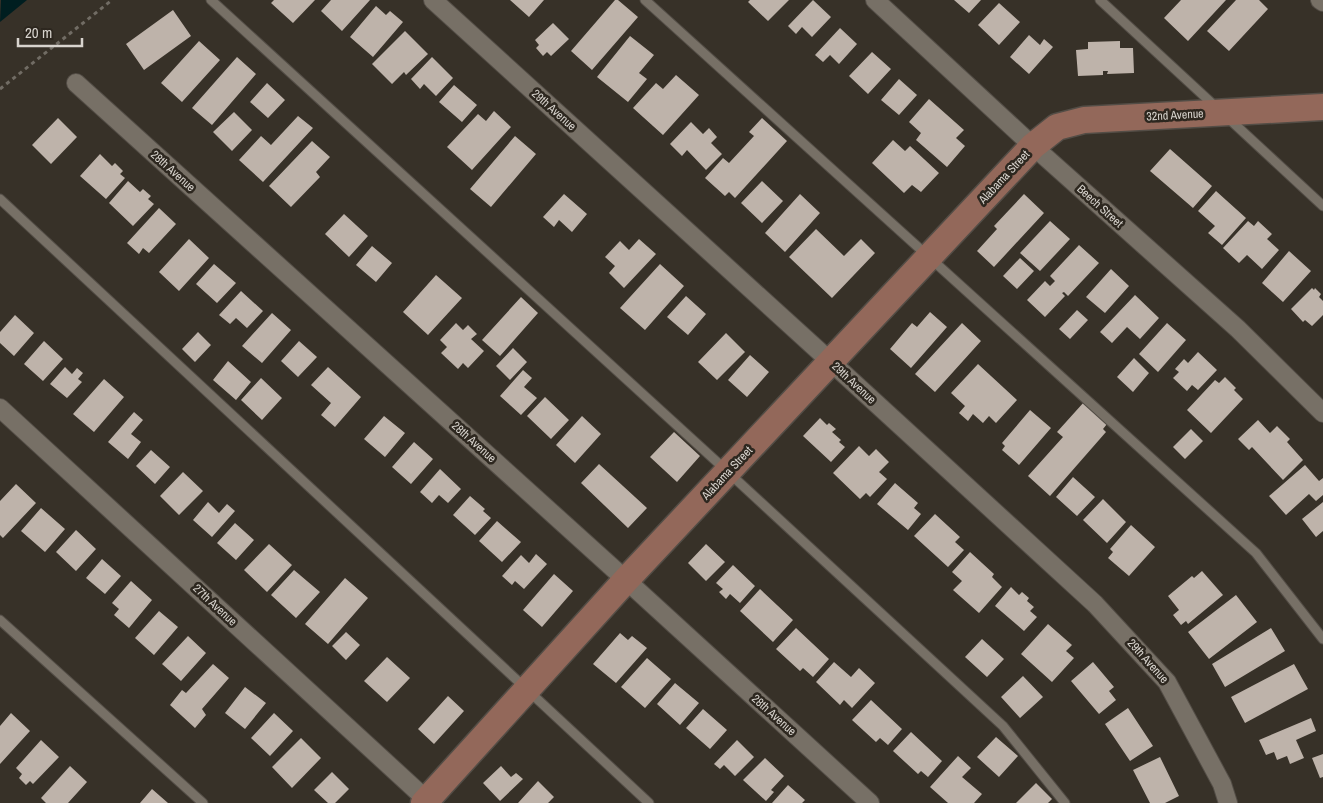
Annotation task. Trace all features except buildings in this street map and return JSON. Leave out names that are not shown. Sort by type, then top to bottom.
[{"type":"street","name":"29th Avenue","points":[[433,0],[1095,604],[1168,682],[1222,784],[1228,803]]},
{"type":"street","name":"Beech Street","points":[[876,0],[1034,146],[1238,329],[1323,413]]},
{"type":"street","name":"28th Avenue","points":[[76,83],[870,803]]},
{"type":"street","name":"32nd Avenue","points":[[1034,146],[1058,127],[1084,120],[1323,107]]},
{"type":"street","name":"Alabama Street","points":[[427,802],[626,580],[1034,146]]},
{"type":"street","name":"27th Avenue","points":[[0,408],[427,802]]},
{"type":"lane","points":[[211,0],[1003,726],[1065,803]]},
{"type":"lane","points":[[645,0],[1256,553],[1323,639]]},
{"type":"lane","points":[[1100,0],[1323,206]]},
{"type":"lane","points":[[0,199],[649,803]]},
{"type":"lane","points":[[0,620],[203,803]]},
{"type":"path","points":[[0,89],[112,0]]},
{"type":"water","points":[[1,0],[27,0],[0,22]]}]
